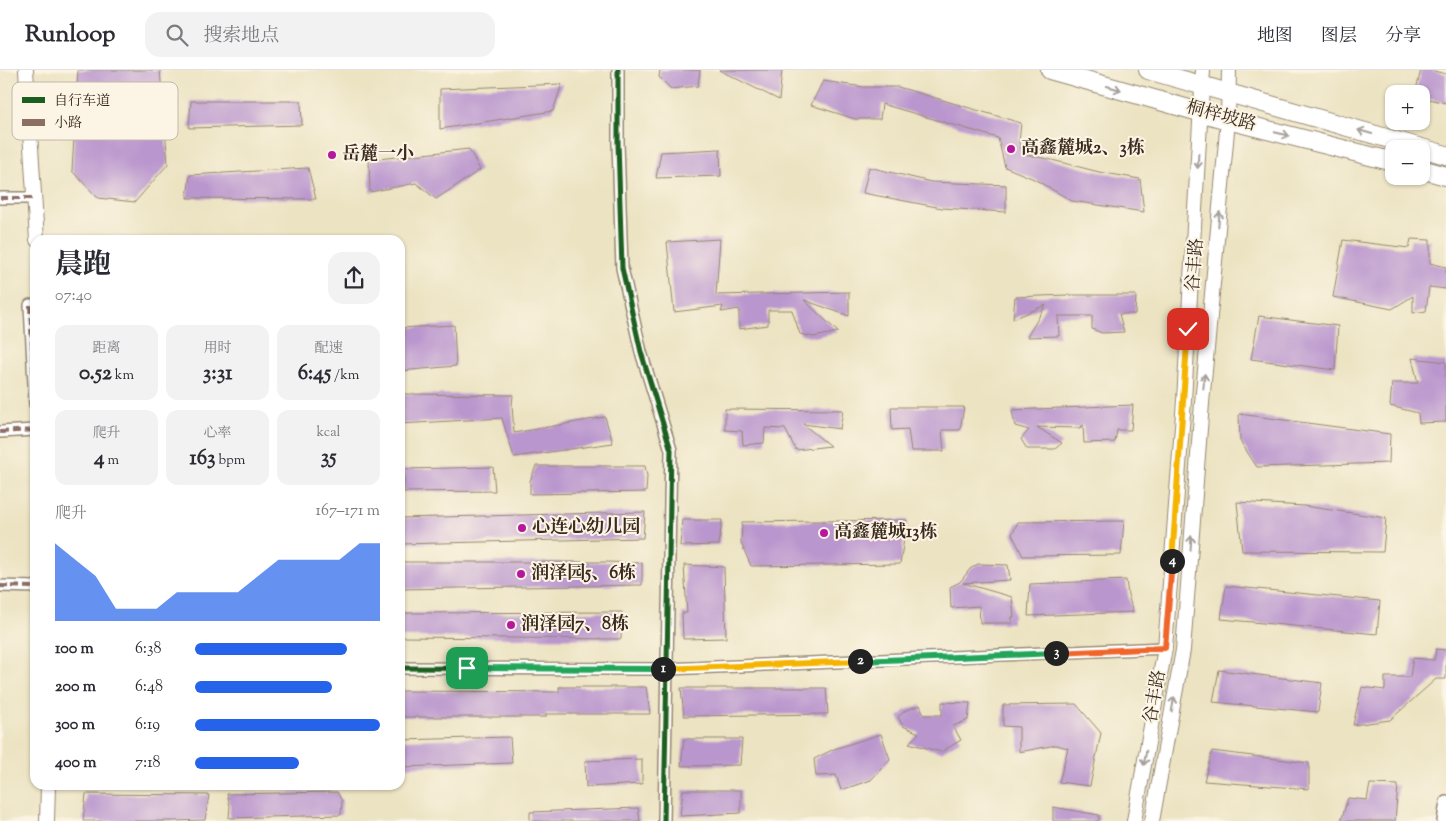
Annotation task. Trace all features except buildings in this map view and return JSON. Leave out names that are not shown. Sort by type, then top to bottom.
[{"type":"main road","name":"桐梓坡路","points":[[1050,70],[1228,120],[1385,160]]},
{"type":"main road","name":"桐梓坡路","points":[[1148,70],[1203,78],[1229,93],[1446,155]]},
{"type":"main road","points":[[1430,172],[1446,176]]},
{"type":"street","points":[[618,70],[622,268],[641,352],[671,450],[664,821]]},
{"type":"street","name":"谷丰路","points":[[1152,821],[1183,650],[1202,403],[1228,120],[1230,70]]},
{"type":"street","name":"谷丰路","points":[[1134,821],[1165,648],[1184,401],[1203,78]]},
{"type":"street","points":[[30,140],[37,235]]},
{"type":"street","points":[[0,198],[34,198]]},
{"type":"street","points":[[0,432],[30,430]]},
{"type":"street","points":[[0,586],[30,587]]},
{"type":"street","points":[[405,668],[667,669],[1165,648]]},
{"type":"street","points":[[47,821],[48,790]]},
{"type":"street","points":[[1442,821],[1446,802]]},
{"type":"marked path","points":[[0,198],[34,198]]},
{"type":"marked path","points":[[0,432],[30,430]]},
{"type":"marked path","points":[[0,586],[30,587]]},
{"type":"cycle path","points":[[618,70],[622,268],[641,352],[671,450],[664,821]]},
{"type":"cycle path","points":[[405,668],[667,669],[1165,648]]},
{"type":"place","name":"高鑫麓城2、3栋","points":[[1011,149]]},
{"type":"place","name":"岳麓一小","points":[[332,155]]},
{"type":"place","name":"心连心幼儿园","points":[[522,528]]},
{"type":"place","name":"高鑫麓城13栋","points":[[824,533]]},
{"type":"place","name":"润泽园5、6栋","points":[[521,574]]},
{"type":"place","name":"润泽园7、8栋","points":[[511,625]]},
{"type":"route","points":[[467,668],[667,669],[1165,648],[1188,329]]}]
